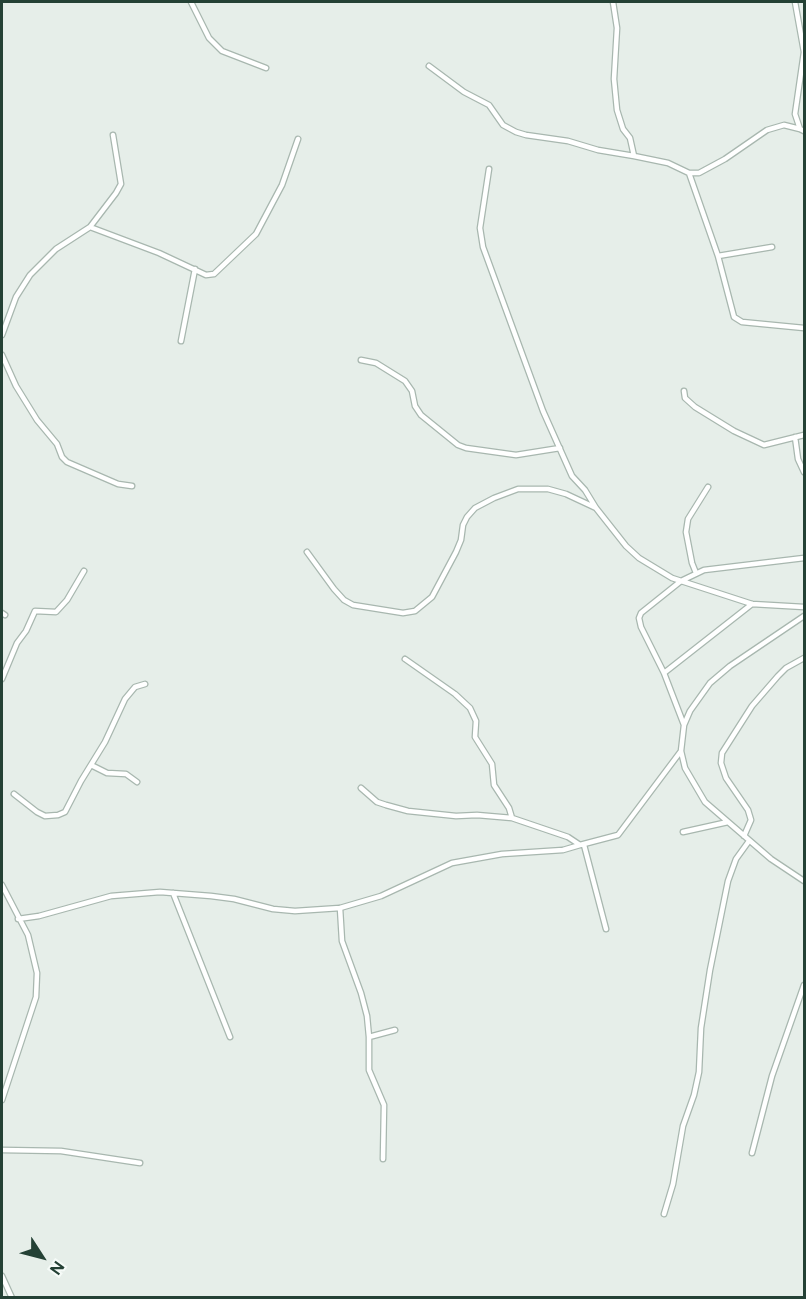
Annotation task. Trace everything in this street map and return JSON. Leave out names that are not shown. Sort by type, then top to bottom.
[{"type":"street","points":[[191,2],[208,38],[222,51],[267,68]]},
{"type":"street","points":[[614,2],[617,28],[614,79],[617,110],[623,129],[630,138],[634,156]]},
{"type":"street","points":[[795,2],[804,52],[795,114],[802,130]]},
{"type":"street","points":[[429,66],[464,92],[489,105],[503,125],[516,132],[668,163],[689,173],[699,173],[707,169],[758,135],[778,125],[802,130]]},
{"type":"street","points":[[2,335],[16,297],[30,274],[56,249],[90,227],[121,184],[113,135]]},
{"type":"street","points":[[90,227],[159,253],[206,275],[214,274],[256,234],[282,185],[298,139]]},
{"type":"street","points":[[489,169],[480,235],[511,327],[543,411],[572,476],[592,499],[613,531],[639,558],[681,581],[752,604],[804,607]]},
{"type":"street","points":[[689,173],[718,256],[734,317],[742,322],[804,328]]},
{"type":"street","points":[[718,256],[772,247]]},
{"type":"street","points":[[180,341],[195,269]]},
{"type":"street","points":[[2,355],[16,386],[37,420],[57,444],[62,457],[67,462],[118,484],[132,486]]},
{"type":"street","points":[[361,360],[376,363],[405,381],[412,391],[415,406],[421,416],[458,445],[516,455],[560,448]]},
{"type":"street","points":[[684,391],[690,403],[748,438],[764,445],[804,435]]},
{"type":"street","points":[[795,437],[798,459],[804,472]]},
{"type":"street","points":[[696,573],[686,532],[688,519],[708,487]]},
{"type":"street","points":[[307,552],[333,590],[344,600],[353,605],[403,613],[415,611],[432,597],[456,552],[467,517],[476,508],[494,498],[518,489],[548,489],[566,494],[596,508]]},
{"type":"street","points":[[684,725],[664,673],[641,627],[639,618],[641,613],[681,581],[704,570],[804,558]]},
{"type":"street","points":[[2,679],[17,643],[26,631],[35,611],[56,612],[67,600],[84,572]]},
{"type":"street","points":[[664,673],[752,604]]},
{"type":"street","points":[[804,616],[730,666],[710,683],[690,711],[684,725],[681,751],[685,768],[705,802],[771,859],[804,881]]},
{"type":"street","points":[[744,836],[751,820],[748,810],[726,778],[721,763],[722,753],[752,706],[786,668],[804,658]]},
{"type":"street","points":[[405,659],[455,694],[470,708],[476,721],[475,737],[492,764],[494,784],[509,808],[512,818]]},
{"type":"street","points":[[14,794],[45,816],[65,812],[112,729],[125,699],[135,687],[145,684]]},
{"type":"street","points":[[18,919],[39,916],[111,896],[131,894],[173,893],[234,899],[273,909],[295,911],[340,908],[381,896],[452,863],[502,854],[563,850],[618,835],[681,751]]},
{"type":"street","points":[[91,765],[107,773],[126,774],[137,782]]},
{"type":"street","points":[[360,788],[377,801],[408,811],[512,818],[568,837],[582,845],[606,929]]},
{"type":"street","points":[[683,832],[728,822]]},
{"type":"street","points":[[664,1214],[677,1165],[683,1126],[699,1072],[701,1028],[728,881],[736,859],[749,841]]},
{"type":"street","points":[[2,885],[28,935],[38,973],[36,997],[2,1100]]},
{"type":"street","points":[[173,893],[230,1036]]},
{"type":"street","points":[[340,908],[342,940],[367,1016],[369,1070],[374,1086],[382,1098],[385,1112],[383,1159]]},
{"type":"street","points":[[752,1153],[772,1076],[804,985]]},
{"type":"street","points":[[369,1036],[395,1030]]},
{"type":"street","points":[[2,1150],[61,1151],[140,1163]]},
{"type":"street","points":[[2,1276],[12,1298]]}]
